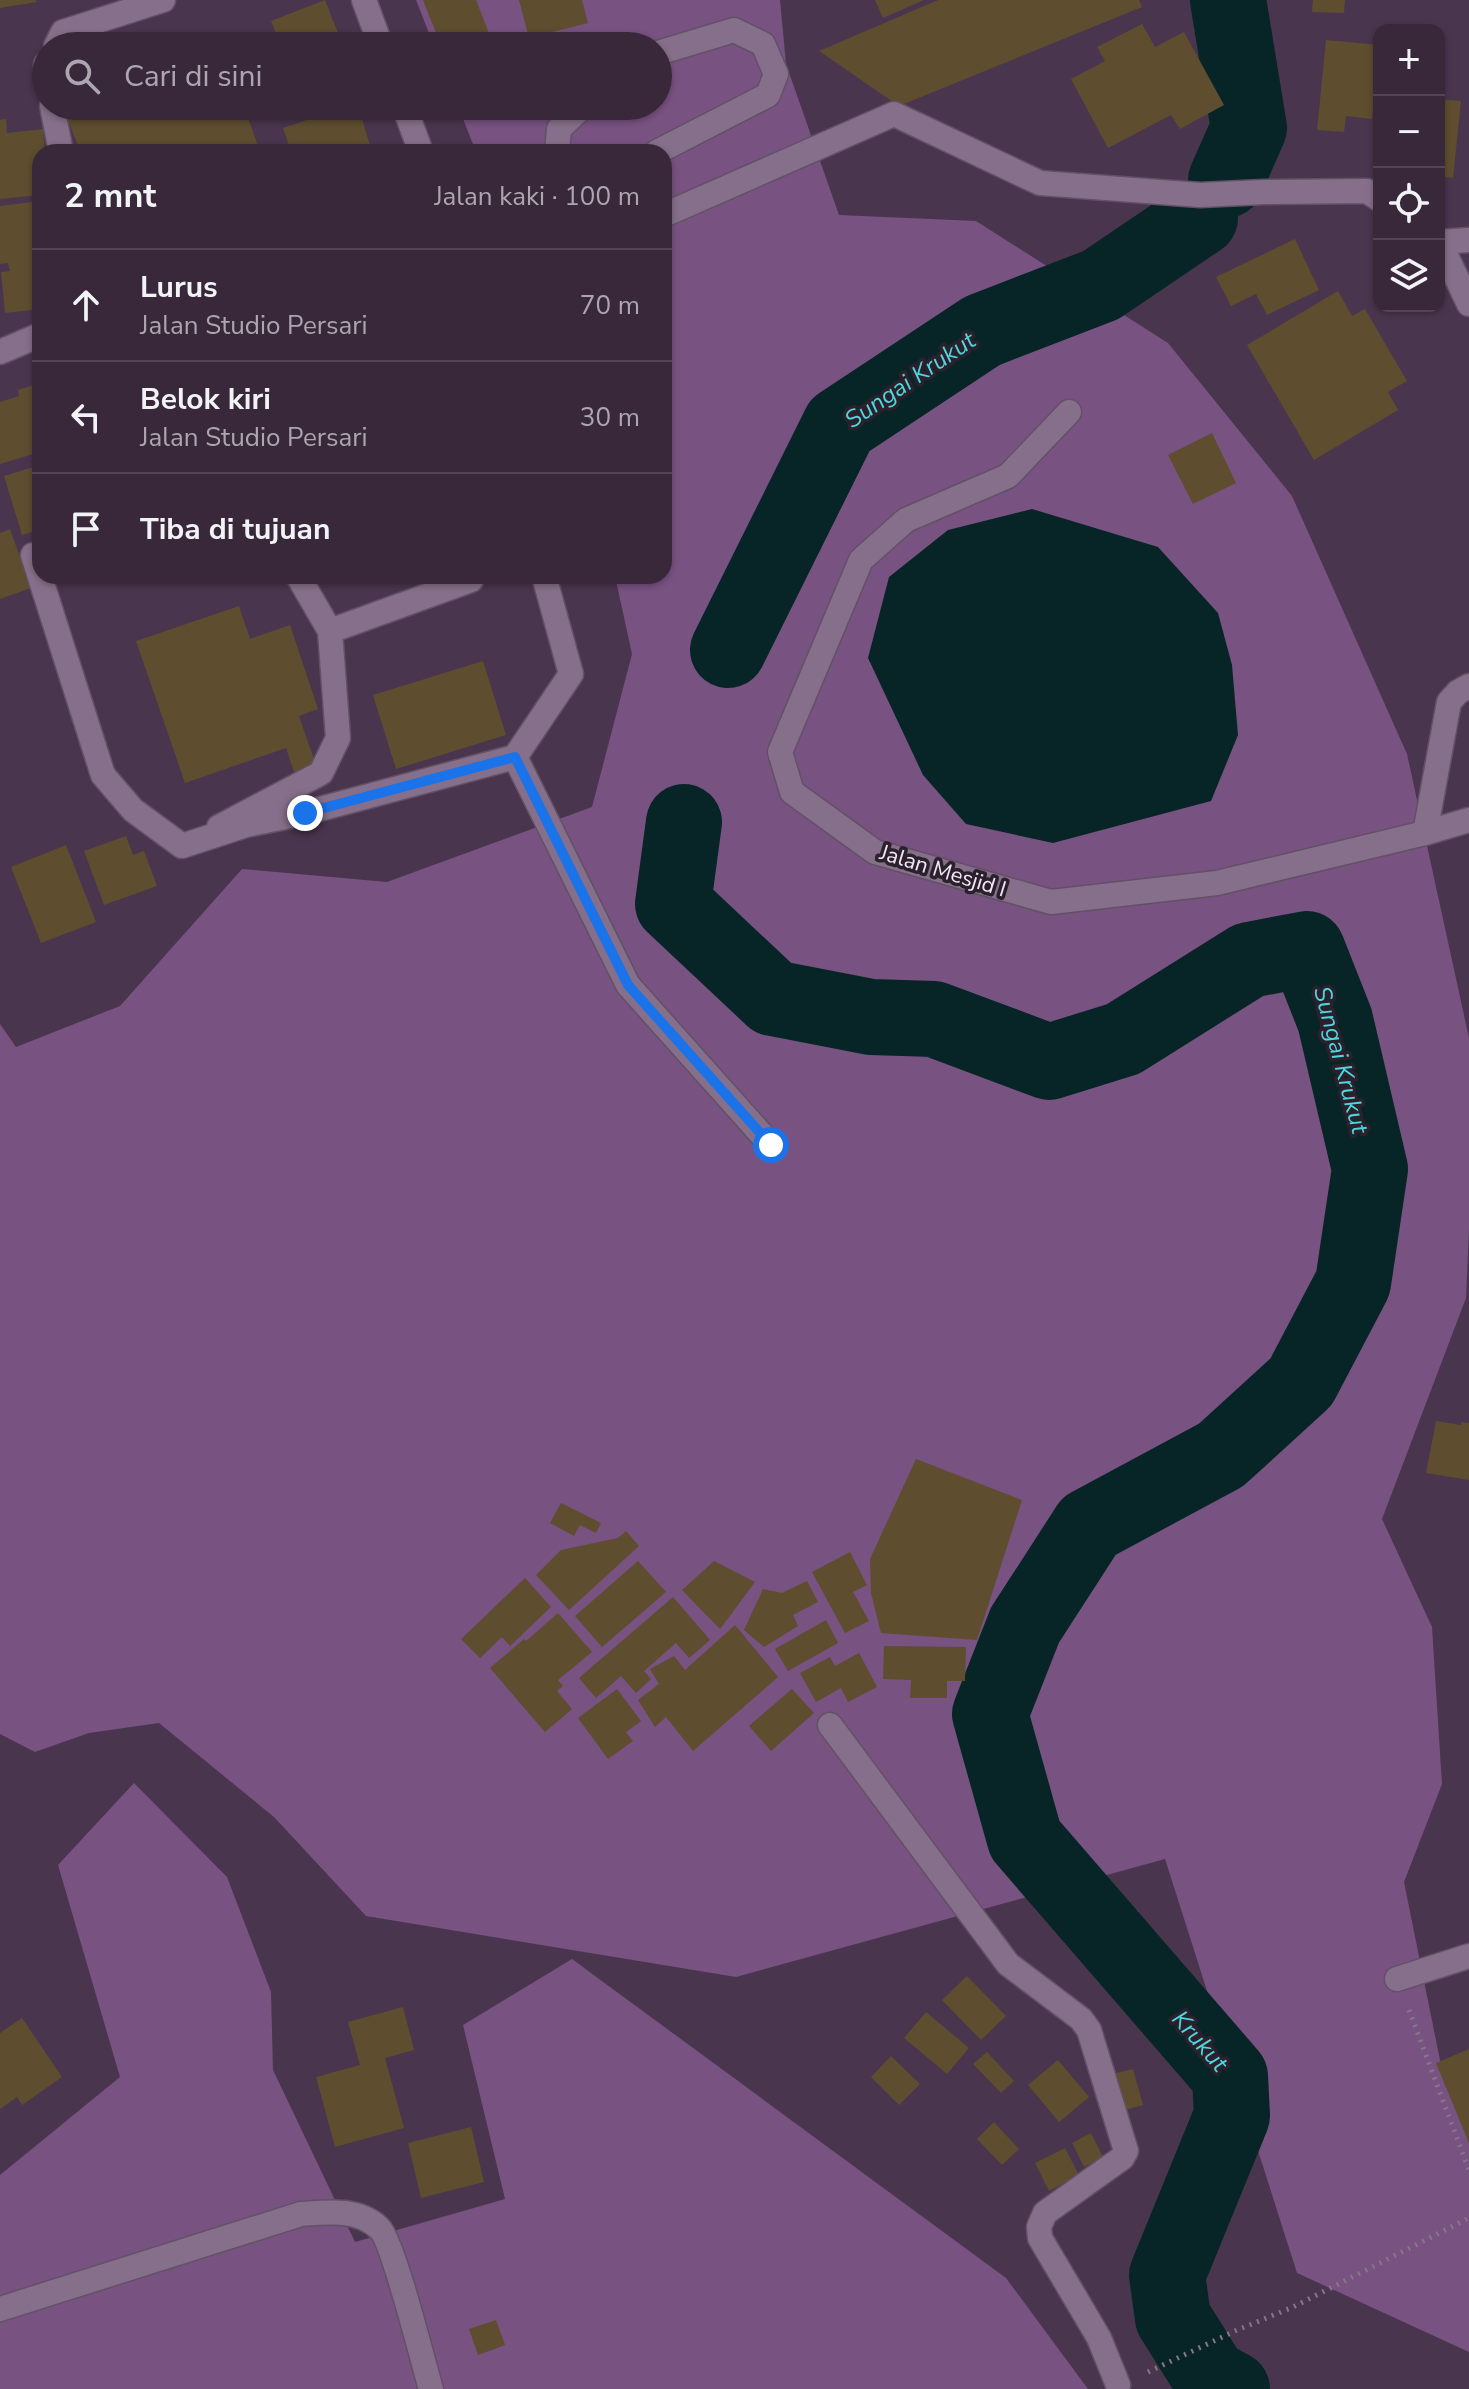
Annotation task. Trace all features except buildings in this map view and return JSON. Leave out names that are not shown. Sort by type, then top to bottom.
[{"type":"street","points":[[63,32],[163,0]]},
{"type":"street","points":[[364,0],[376,32]]},
{"type":"street","points":[[672,49],[734,30],[763,44],[776,74],[768,95],[672,144]]},
{"type":"street","points":[[672,211],[894,114],[1040,183],[1200,195],[1367,191],[1373,195]]},
{"type":"street","points":[[55,120],[59,144]]},
{"type":"street","points":[[409,120],[418,144]]},
{"type":"street","points":[[558,144],[559,129],[568,120]]},
{"type":"street","points":[[1445,242],[1469,240]]},
{"type":"street","points":[[1445,253],[1469,304]]},
{"type":"street","points":[[0,352],[32,338]]},
{"type":"street","name":"Jalan Mesjid I","points":[[1069,412],[1008,476],[906,520],[861,560],[780,752],[792,792],[875,852],[1051,902],[1217,883],[1469,820]]},
{"type":"street","points":[[42,584],[103,775],[133,810],[182,846]]},
{"type":"street","points":[[182,846],[321,773],[338,738],[330,631],[303,584]]},
{"type":"street","points":[[330,631],[460,584]]},
{"type":"street","points":[[182,846],[246,825],[305,813],[515,757],[571,674],[546,584]]},
{"type":"street","points":[[1425,833],[1449,702],[1469,686]]},
{"type":"street","points":[[515,757],[628,985],[771,1145]]},
{"type":"street","points":[[830,1725],[1008,1964],[1081,2019],[1089,2030],[1126,2151],[1122,2158],[1045,2213],[1039,2227],[1040,2238],[1099,2338],[1114,2387]]},
{"type":"street","points":[[1397,1979],[1469,1956]]},
{"type":"street","points":[[0,2309],[301,2214],[333,2212],[358,2215],[381,2229],[392,2254],[431,2389]]},
{"type":"path","points":[[1397,1979],[1469,2170]]},
{"type":"path","points":[[1174,2361],[1293,2307],[1469,2218]]},
{"type":"shaded area","points":[[416,0],[780,0],[786,64],[839,215],[976,221],[1168,343],[1292,496],[1407,754],[1469,1038],[1466,1298],[1382,1519],[1432,1627],[1442,1784],[1404,1882],[1445,2085],[1469,2121],[1469,2352],[1297,2273],[1165,1859],[736,1977],[366,1916],[274,1817],[159,1723],[89,1733],[35,1752],[0,1734],[0,1024],[16,1047],[120,1006],[242,869],[387,882],[592,807],[632,654],[617,584],[672,584],[672,144],[473,144],[463,120],[672,120],[672,32],[429,32]]},
{"type":"shaded area","points":[[1032,509],[1158,547],[1218,613],[1232,665],[1238,735],[1211,801],[1053,843],[966,824],[923,775],[868,658],[889,577],[948,530]]},
{"type":"shaded area","points":[[134,1783],[227,1877],[271,1992],[273,2070],[355,2242],[505,2199],[463,2025],[572,1959],[1006,2278],[1088,2389],[0,2389],[0,2175],[120,2077],[58,1865]]},
{"type":"waterway","name":"Sungai Krukut","points":[[1226,180],[1249,128],[1228,0]]},
{"type":"waterway","name":"Sungai Krukut","points":[[728,650],[840,425],[982,331],[1101,285],[1200,218]]},
{"type":"waterway","name":"Sungai Krukut","points":[[684,822],[673,904],[773,998],[871,1017],[934,1019],[1049,1062],[1123,1039],[1249,960],[1307,949],[1335,1020],[1370,1169],[1353,1283],[1301,1382],[1221,1455],[1089,1526],[1025,1625],[990,1714],[1025,1839],[1230,2076],[1232,2116],[1167,2275],[1173,2318],[1210,2377],[1232,2389]]},
{"type":"route","points":[[305,813],[515,757],[628,985],[771,1145]]},
{"type":"water label","name":"Krukut","points":[[1200,2041]]}]
